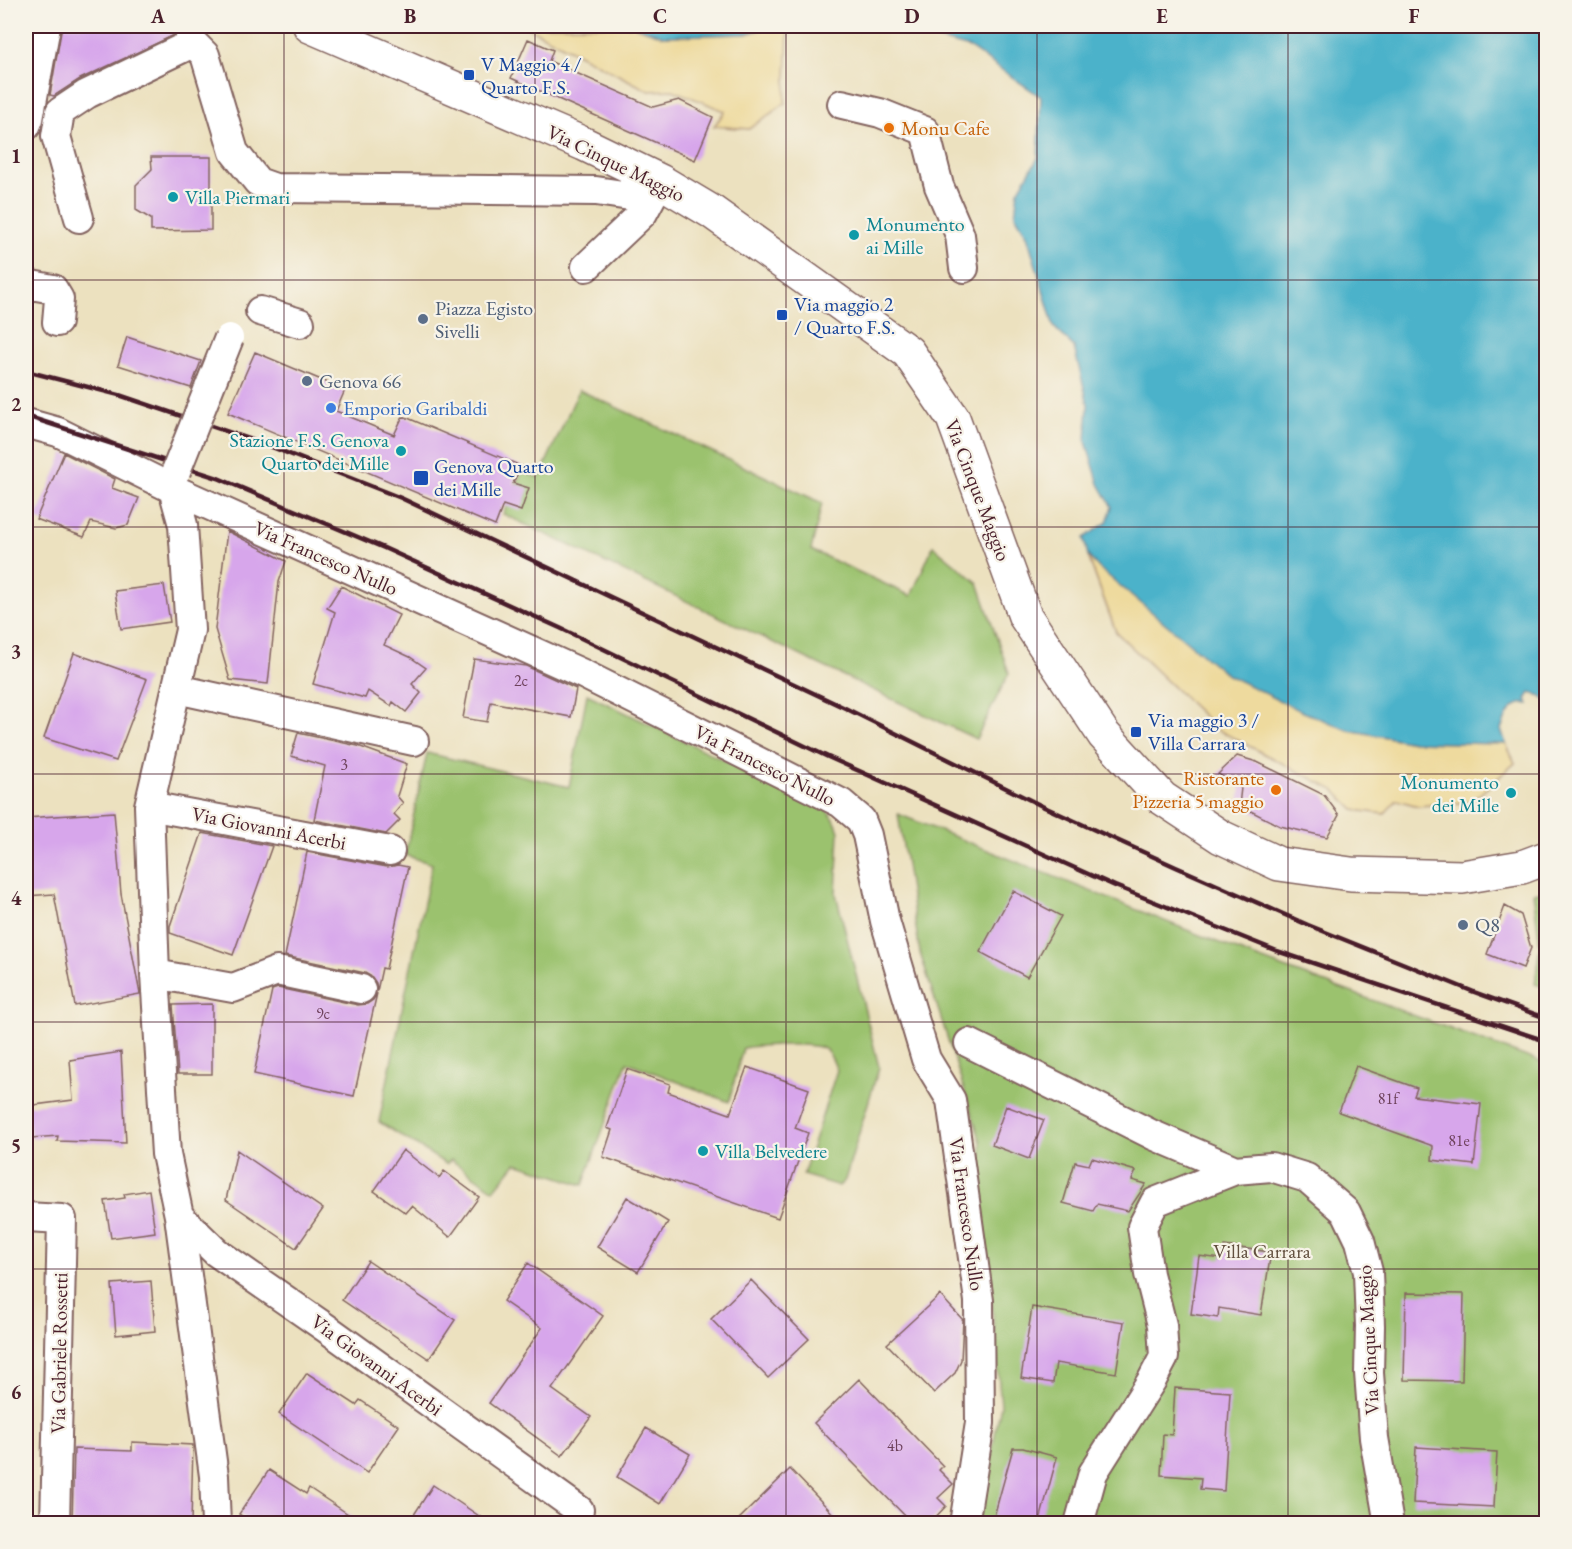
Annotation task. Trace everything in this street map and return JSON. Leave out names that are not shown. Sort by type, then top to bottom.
[{"type":"main road","name":"Via Cinque Maggio","points":[[310,26],[584,144],[655,190],[712,212],[908,352],[953,418],[1025,616],[1104,735],[1162,798],[1221,837],[1279,864],[1351,874],[1462,877],[1522,867],[1546,858]]},
{"type":"street","points":[[26,126],[46,26]]},
{"type":"street","points":[[79,218],[56,136],[60,112],[87,94],[193,43],[205,55],[234,152],[258,182],[275,188],[655,190],[643,213],[586,267]]},
{"type":"street","points":[[842,104],[880,112],[925,131],[939,186],[960,235],[964,268]]},
{"type":"street","points":[[26,284],[53,289],[59,299],[57,322]]},
{"type":"street","points":[[260,311],[300,323]]},
{"type":"street","points":[[216,1524],[214,1476],[179,1216],[166,1154],[155,974],[149,806],[190,630],[183,525],[175,480],[229,338]]},
{"type":"street","points":[[26,423],[58,432],[175,480]]},
{"type":"street","name":"Via Francesco Nullo","points":[[175,480],[582,673],[841,803],[861,820],[867,835],[885,921],[926,1059],[951,1100],[979,1301],[980,1424],[964,1524]]},
{"type":"street","points":[[177,688],[414,741]]},
{"type":"street","name":"Via Giovanni Acerbi","points":[[149,806],[390,851]]},
{"type":"street","points":[[155,974],[233,988],[277,971],[361,989]]},
{"type":"street","name":"Via Cinque Maggio","points":[[969,1043],[1153,1135],[1235,1170]]},
{"type":"street","name":"Via Cinque Maggio","points":[[1079,1524],[1093,1473],[1164,1357],[1162,1325],[1149,1274],[1142,1227],[1155,1202],[1235,1170],[1271,1167],[1307,1178],[1346,1212],[1360,1241],[1368,1272],[1369,1372],[1374,1438],[1389,1524]]},
{"type":"street","name":"Via Giovanni Acerbi","points":[[179,1216],[216,1252],[579,1510]]},
{"type":"street","name":"Via Gabriele Rossetti","points":[[26,1217],[62,1219],[55,1524]]},
{"type":"green space","points":[[579,390],[822,503],[811,550],[911,596],[933,546],[978,583],[1009,673],[976,739],[503,514],[522,471],[539,478]]},
{"type":"green space","points":[[587,694],[825,809],[835,822],[839,832],[836,894],[879,1067],[845,1180],[839,1186],[803,1175],[837,1070],[826,1050],[820,1047],[773,1045],[743,1048],[729,1102],[627,1062],[583,1185],[516,1163],[494,1190],[451,1160],[446,1164],[379,1122],[432,864],[405,855],[427,753],[569,787]]},
{"type":"green space","name":"Villa Carrara","points":[[898,814],[1252,956],[1546,1064],[1546,1523],[977,1523],[1001,1405],[982,1196],[981,1142],[920,953]]},
{"type":"green space","points":[[1546,891],[1546,988],[1535,984],[1540,945],[1533,893]]},
{"type":"sand","points":[[525,26],[634,26],[664,36],[746,34],[771,26],[786,26],[788,31],[785,103],[749,129],[714,126],[725,111],[673,90],[649,91]]},
{"type":"sand","points":[[1088,556],[1121,585],[1348,730],[1414,742],[1506,744],[1515,763],[1471,802],[1418,806],[1397,800],[1384,814],[1354,810],[1334,790],[1218,730],[1116,632]]},
{"type":"water","points":[[634,26],[771,26],[746,34],[664,36]]},
{"type":"water","points":[[888,26],[1546,26],[1546,701],[1541,696],[1530,693],[1526,699],[1529,704],[1518,705],[1511,710],[1501,729],[1506,744],[1414,742],[1348,730],[1301,711],[1226,674],[1099,568],[1088,556],[1084,538],[1107,522],[1112,507],[1099,484],[1086,442],[1088,404],[1074,347],[1054,327],[1027,235],[1015,215],[1018,191],[1038,158],[1041,97],[970,48]]},
{"type":"building","points":[[62,26],[194,26],[80,79],[54,96],[50,95]]},
{"type":"building","points":[[528,39],[553,50],[549,61],[653,107],[679,100],[713,117],[695,160],[511,78]]},
{"type":"building","name":"Villa Piermari","points":[[151,157],[211,157],[211,230],[151,231],[151,219],[136,210],[136,185],[152,169]]},
{"type":"building","points":[[127,337],[201,361],[191,388],[118,365]]},
{"type":"building","name":"Stazione F.S. Genova Quarto dei Mille","points":[[255,352],[345,390],[336,411],[394,435],[403,416],[521,466],[513,483],[529,488],[521,511],[503,505],[495,526],[228,413]]},
{"type":"building","points":[[64,453],[115,479],[112,488],[139,498],[128,525],[116,528],[91,522],[84,537],[36,519]]},
{"type":"building","points":[[227,531],[286,561],[279,582],[268,684],[230,680],[215,629]]},
{"type":"building","points":[[164,585],[170,622],[121,629],[115,591]]},
{"type":"building","points":[[341,586],[399,615],[384,645],[410,657],[426,668],[412,684],[421,693],[406,712],[393,702],[391,706],[368,691],[365,698],[313,684],[335,612],[327,608]]},
{"type":"building","points":[[74,653],[147,679],[116,761],[44,738]]},
{"type":"building","points":[[474,659],[526,666],[576,689],[571,717],[491,702],[487,722],[463,718]]},
{"type":"building","points":[[298,733],[358,746],[407,764],[397,796],[403,803],[394,814],[400,820],[386,834],[314,820],[325,766],[291,756]]},
{"type":"building","points":[[1237,756],[1257,762],[1324,795],[1339,815],[1327,837],[1280,826],[1239,805],[1241,788],[1218,774]]},
{"type":"building","points":[[114,812],[121,894],[140,994],[75,1006],[54,894],[26,896],[26,818]]},
{"type":"building","points":[[202,833],[272,846],[233,955],[170,933],[170,926]]},
{"type":"building","points":[[307,852],[387,867],[398,865],[408,867],[386,969],[382,968],[377,991],[372,977],[365,973],[285,956]]},
{"type":"building","points":[[1013,891],[1061,916],[1027,977],[980,952]]},
{"type":"building","points":[[1505,906],[1521,915],[1531,948],[1523,968],[1487,954]]},
{"type":"building","points":[[278,988],[358,1005],[367,1004],[377,993],[354,1096],[254,1074],[272,990]]},
{"type":"building","points":[[212,1004],[212,1074],[178,1074],[173,1005]]},
{"type":"building","points":[[121,1052],[126,1143],[57,1141],[58,1136],[31,1138],[27,1106],[73,1100],[70,1060]]},
{"type":"building","points":[[1356,1066],[1417,1088],[1414,1096],[1481,1104],[1474,1165],[1432,1160],[1433,1146],[1339,1112]]},
{"type":"building","name":"Villa Belvedere","points":[[747,1067],[809,1089],[795,1128],[808,1133],[778,1218],[603,1157],[612,1130],[607,1128],[627,1069],[670,1084],[668,1092],[730,1114]]},
{"type":"building","points":[[1006,1106],[1044,1120],[1029,1159],[992,1145]]},
{"type":"building","points":[[237,1150],[323,1209],[296,1248],[226,1200]]},
{"type":"building","points":[[403,1150],[439,1178],[444,1171],[479,1197],[450,1237],[412,1206],[406,1213],[374,1191]]},
{"type":"building","points":[[1092,1158],[1136,1171],[1132,1180],[1146,1184],[1128,1211],[1097,1204],[1093,1211],[1063,1203],[1075,1162],[1089,1165]]},
{"type":"building","points":[[149,1190],[155,1232],[111,1238],[105,1201],[125,1198],[124,1194]]},
{"type":"building","points":[[627,1197],[668,1222],[638,1272],[597,1247]]},
{"type":"building","points":[[1224,1246],[1271,1252],[1261,1315],[1219,1308],[1218,1318],[1191,1314],[1199,1256],[1222,1259]]},
{"type":"building","points":[[368,1261],[455,1320],[429,1359],[342,1300]]},
{"type":"building","points":[[528,1263],[603,1316],[552,1389],[591,1417],[562,1456],[489,1403],[542,1328],[503,1301]]},
{"type":"building","points":[[751,1280],[809,1339],[768,1378],[711,1319]]},
{"type":"building","points":[[151,1281],[155,1331],[116,1335],[112,1284]]},
{"type":"building","points":[[1406,1293],[1464,1294],[1462,1381],[1404,1380]]},
{"type":"building","points":[[940,1295],[963,1320],[961,1360],[955,1373],[934,1393],[887,1344]]},
{"type":"building","points":[[1032,1307],[1124,1322],[1116,1373],[1056,1363],[1053,1383],[1021,1378]]},
{"type":"building","points":[[307,1373],[356,1405],[360,1400],[399,1426],[367,1473],[279,1414]]},
{"type":"building","points":[[859,1379],[943,1466],[939,1470],[953,1484],[938,1498],[946,1506],[929,1524],[913,1524],[814,1423]]},
{"type":"building","points":[[1175,1388],[1230,1392],[1224,1491],[1200,1489],[1201,1478],[1161,1475],[1163,1434],[1172,1435]]},
{"type":"building","points":[[646,1428],[690,1454],[660,1504],[617,1477]]},
{"type":"building","points":[[132,1442],[193,1445],[191,1524],[72,1524],[74,1449],[132,1451]]},
{"type":"building","points":[[1416,1447],[1497,1452],[1494,1507],[1413,1503]]},
{"type":"building","points":[[1013,1448],[1023,1448],[1057,1457],[1039,1524],[1007,1524],[993,1520]]},
{"type":"building","points":[[790,1469],[843,1524],[734,1524]]},
{"type":"building","points":[[269,1470],[306,1494],[309,1488],[363,1524],[254,1524],[239,1514]]},
{"type":"building","points":[[433,1485],[491,1524],[408,1524]]},
{"type":"railway","points":[[26,371],[119,395],[264,444],[401,498],[845,708],[1042,806],[1176,867],[1308,925],[1474,992],[1546,1018]]},
{"type":"railway","points":[[26,416],[218,478],[384,548],[560,628],[828,757],[1115,886],[1277,951],[1546,1041]]},
{"type":"place","name":"V Maggio 4 / Quarto F.S.","points":[[469,75]]},
{"type":"place","name":"Monu Cafe","points":[[889,128]]},
{"type":"place","name":"Villa Piermari","points":[[173,197]]},
{"type":"place","name":"Monumento ai Mille","points":[[854,235]]},
{"type":"place","name":"Via maggio 2 / Quarto F.S.","points":[[782,315]]},
{"type":"place","name":"Piazza Egisto Sivelli","points":[[423,319]]},
{"type":"place","name":"Genova 66","points":[[307,381]]},
{"type":"place","name":"Emporio Garibaldi","points":[[331,408]]},
{"type":"place","name":"Stazione F.S. Genova Quarto dei Mille","points":[[401,451]]},
{"type":"place","name":"Genova Quarto dei Mille","points":[[421,478]]},
{"type":"place","name":"Via maggio 3 / Villa Carrara","points":[[1136,732]]},
{"type":"place","name":"Ristorante Pizzeria 5 maggio","points":[[1276,790]]},
{"type":"place","name":"Monumento dei Mille","points":[[1511,793]]},
{"type":"place","name":"Q8","points":[[1463,925]]},
{"type":"place","name":"Villa Belvedere","points":[[703,1151]]}]
